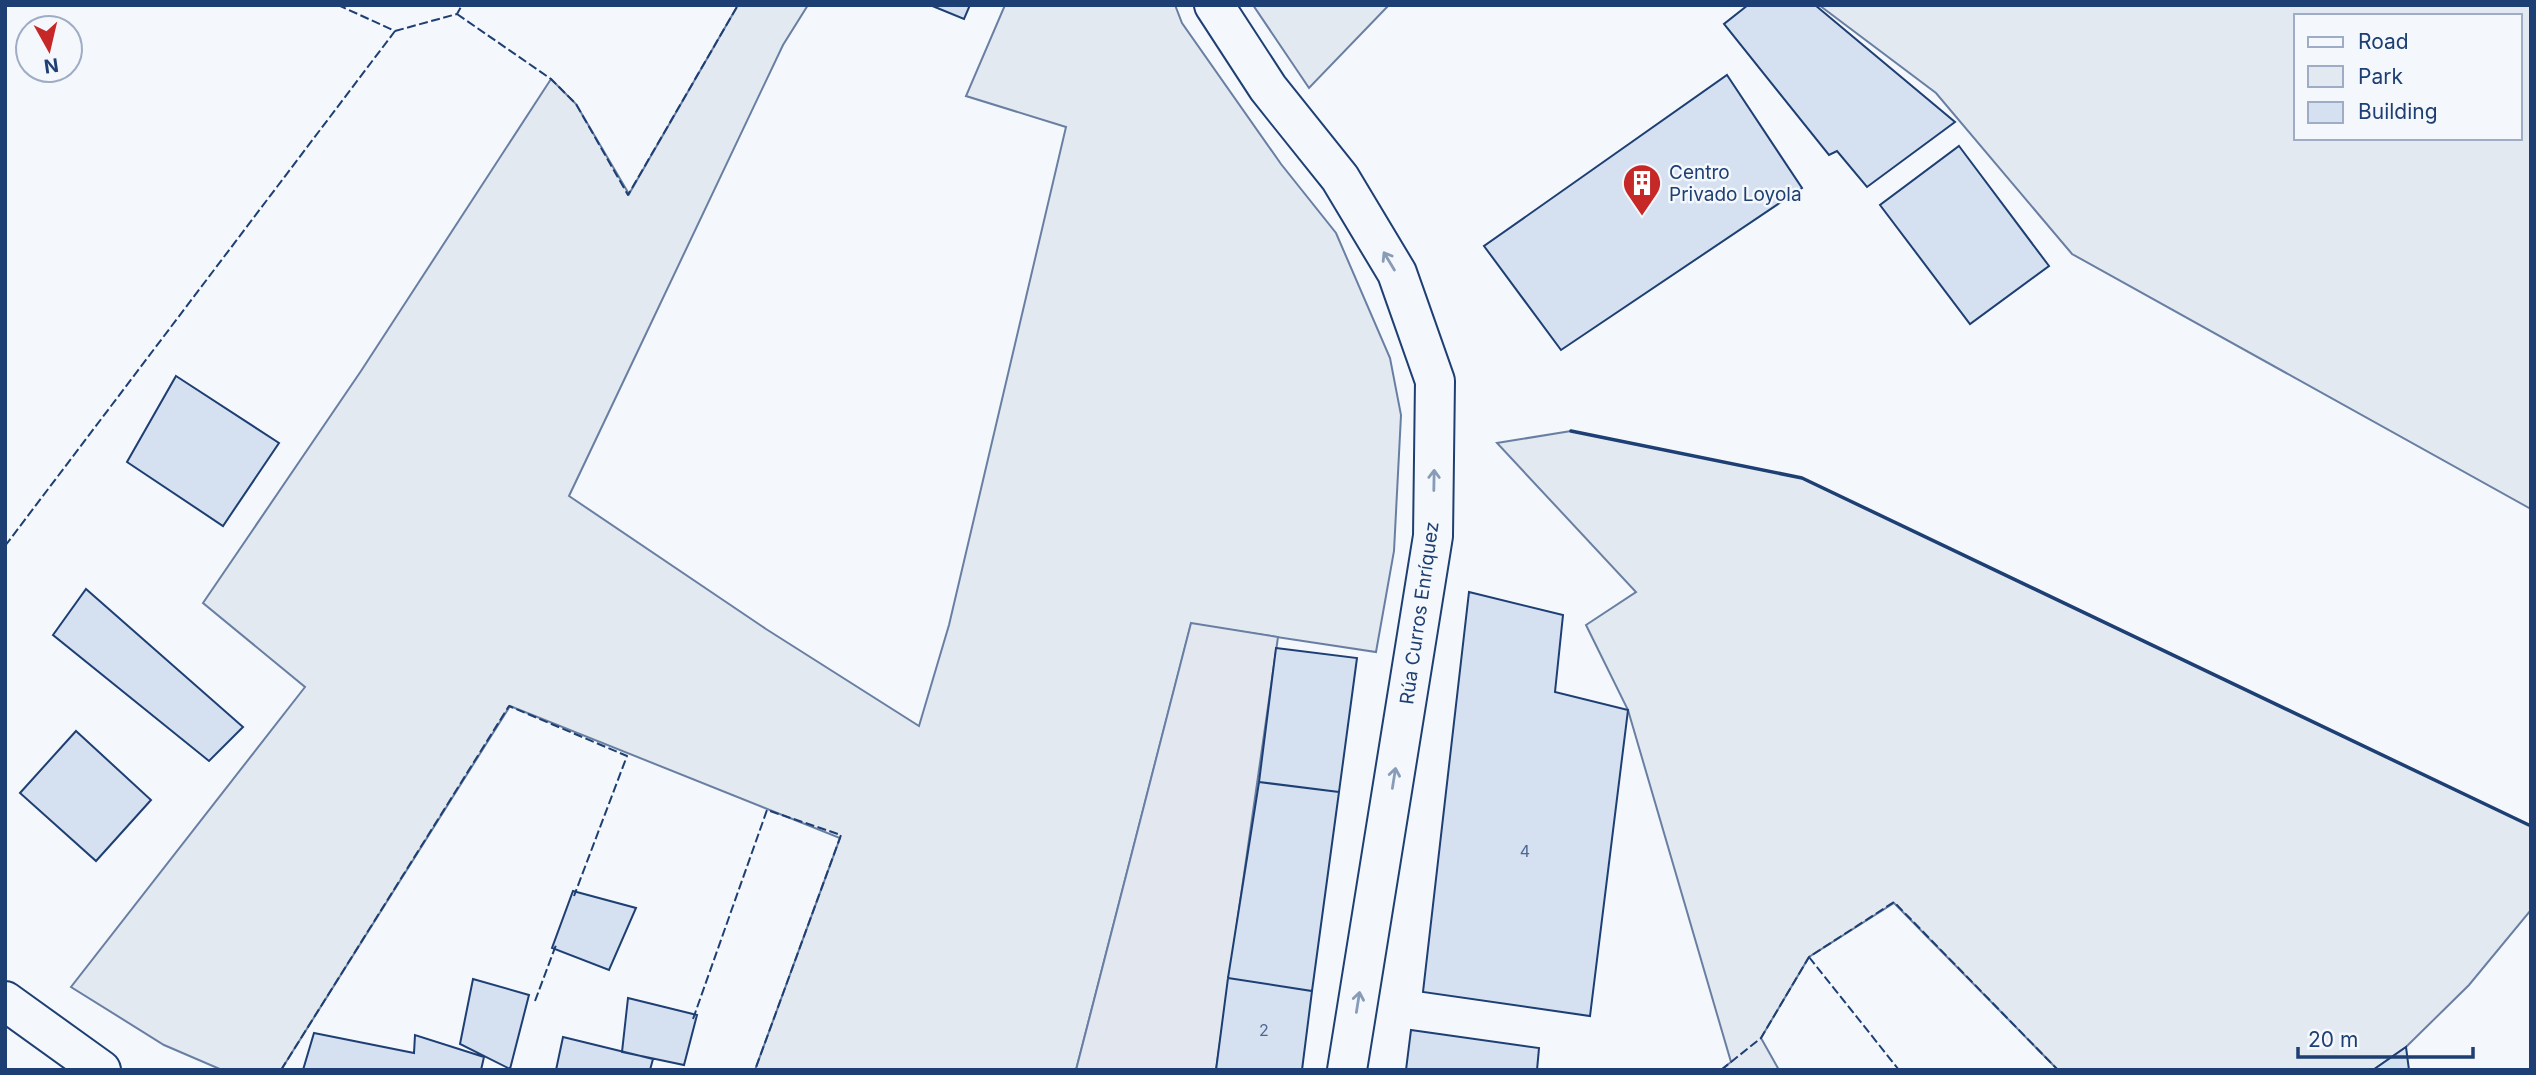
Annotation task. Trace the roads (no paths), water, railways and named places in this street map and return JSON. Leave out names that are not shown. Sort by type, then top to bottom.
[{"type":"street","name":"Rúa Curros Enríquez","points":[[1214,5],[1268,88],[1340,178],[1390,261],[1436,381],[1433,536],[1348,1070]]},
{"type":"street","points":[[10,1011],[101,1070]]},
{"type":"place","name":"Centro Privado Loyola","points":[[1642,217]]}]
